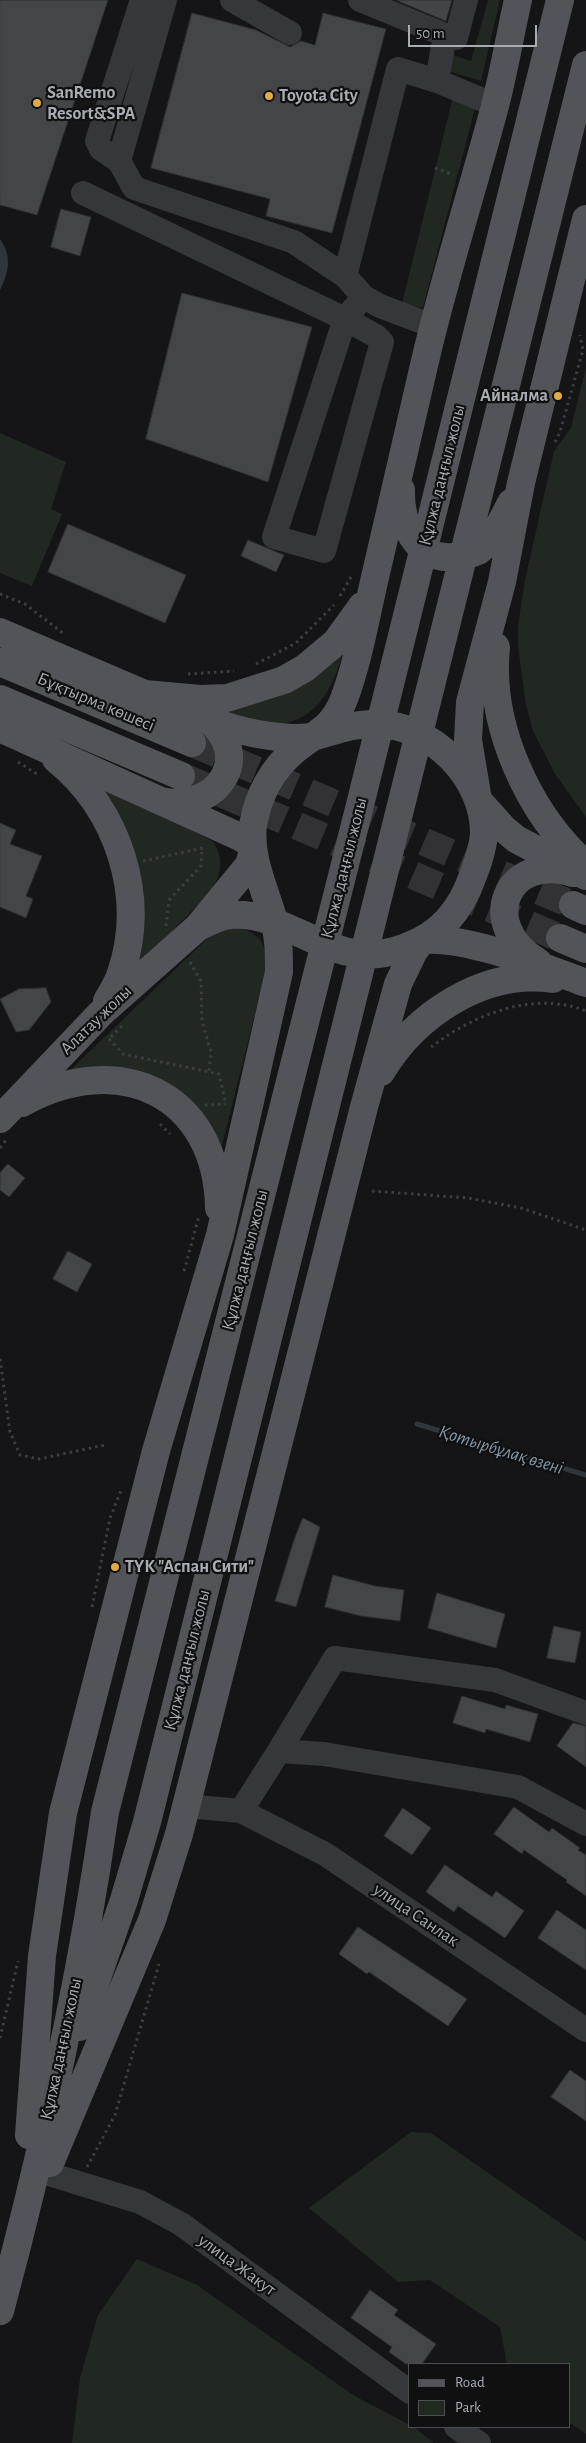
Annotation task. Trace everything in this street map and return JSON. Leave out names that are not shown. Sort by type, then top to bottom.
[{"type":"main road","points":[[20,2236],[42,1956],[63,1813],[156,1451],[220,1235],[236,1112],[279,972],[280,951],[275,923],[253,850],[253,826],[256,810],[268,782],[285,759],[327,728],[334,720],[344,699],[433,326],[495,105],[518,0]]},
{"type":"main road","name":"Құлжа даңғыл жолы","points":[[44,2135],[94,1892],[105,1812],[360,804],[560,0]]},
{"type":"main road","name":"Құлжа даңғыл жолы","points":[[44,2135],[124,1900],[147,1822],[586,65]]},
{"type":"main road","points":[[198,926],[231,915],[260,918],[341,951],[376,954],[393,952],[423,940],[447,923],[456,913],[474,874],[484,834],[468,740],[470,702],[502,582],[521,483],[586,219]]},
{"type":"main road","points":[[402,458],[402,516],[408,532],[416,543],[431,554],[445,558],[464,556],[478,551],[488,541],[521,483]]},
{"type":"main road","points":[[502,582],[494,662],[495,688],[508,741],[529,792],[560,836],[586,865]]},
{"type":"main road","points":[[145,694],[200,699],[227,698],[284,680],[304,668],[336,642],[371,592]]},
{"type":"main road","points":[[0,632],[145,694],[246,733],[294,738],[315,736],[347,726],[380,724],[414,733],[429,740],[455,761],[465,775],[478,800],[516,838],[586,876]]},
{"type":"main road","name":"Бұқтырма көшесі","points":[[0,662],[192,743]]},
{"type":"main road","name":"Бұқтырма көшесі","points":[[0,699],[181,776]]},
{"type":"main road","points":[[166,802],[186,803],[202,798],[217,788],[225,774],[229,760],[227,744],[219,728],[210,720]]},
{"type":"main road","points":[[0,728],[35,742],[247,840],[253,850]]},
{"type":"main road","points":[[35,742],[68,769],[98,806],[111,828],[124,865],[131,912],[129,942],[121,975],[101,1013]]},
{"type":"main road","name":"Алатау жолы","points":[[3,1116],[101,1013],[198,926],[249,865],[253,850]]},
{"type":"main road","points":[[578,980],[525,954],[515,944],[506,922],[504,905],[510,888],[519,879],[531,873],[562,869],[586,876]]},
{"type":"main road","points":[[262,885],[281,915],[309,938]]},
{"type":"main road","points":[[560,938],[586,949]]},
{"type":"main road","points":[[423,940],[454,941],[578,980]]},
{"type":"main road","points":[[20,2236],[152,1920],[186,1806],[366,1099],[398,984],[411,957],[423,940]]},
{"type":"main road","points":[[366,1099],[395,1049],[415,1029],[454,999],[494,984],[531,978],[578,980]]},
{"type":"main road","points":[[236,1112],[258,1082],[285,1034],[305,1018],[318,1015],[330,1014],[340,1018],[357,1032],[367,1054],[369,1071],[366,1099]]},
{"type":"main road","points":[[3,1116],[46,1091],[84,1082],[128,1081],[163,1093],[192,1122],[209,1151],[219,1201],[220,1235]]},
{"type":"main road","points":[[0,2311],[44,2135]]},
{"type":"street","points":[[142,0],[97,141],[101,149],[119,161],[134,188],[294,242],[345,276],[364,297],[380,306],[433,326]]},
{"type":"street","points":[[119,161],[165,0]]},
{"type":"street","points":[[232,0],[290,33]]},
{"type":"street","points":[[360,0],[456,38],[466,0]]},
{"type":"street","points":[[437,81],[445,35]]},
{"type":"street","points":[[345,276],[398,69],[437,81],[495,105]]},
{"type":"street","points":[[82,193],[345,319],[376,336],[382,342],[324,551],[274,537],[345,319],[364,297]]},
{"type":"street","points":[[186,1806],[241,1811],[335,1658],[495,1680],[586,1713]]},
{"type":"street","points":[[279,1751],[324,1754],[518,1788],[586,1824]]},
{"type":"street","name":"улица Санлак","points":[[241,1811],[325,1854],[586,2030]]},
{"type":"street","name":"улица Жакут","points":[[46,2173],[140,2202],[181,2224],[408,2391]]},
{"type":"street","points":[[457,2428],[479,2443]]},
{"type":"path","points":[[435,168],[459,176]]},
{"type":"path","points":[[551,449],[560,432],[583,350]]},
{"type":"path","points":[[249,667],[296,643],[336,602],[354,570]]},
{"type":"path","points":[[0,594],[25,604],[69,637]]},
{"type":"path","points":[[180,674],[241,671]]},
{"type":"path","points":[[14,760],[45,779]]},
{"type":"path","points":[[167,931],[169,900],[201,866],[202,849],[205,842]]},
{"type":"path","points":[[124,865],[202,849]]},
{"type":"path","points":[[187,958],[201,981],[202,1021],[210,1052],[209,1072]]},
{"type":"path","points":[[427,1051],[453,1032],[491,1012],[542,1004],[586,1012]]},
{"type":"path","points":[[109,1039],[124,1054],[219,1074],[226,1104],[236,1112]]},
{"type":"path","points":[[372,1192],[468,1198],[521,1208],[586,1230]]},
{"type":"path","points":[[0,1359],[10,1432],[20,1455],[39,1459],[105,1444]]},
{"type":"path","points":[[78,2183],[115,2115],[161,1957]]},
{"type":"green space","points":[[488,0],[500,0],[481,81],[445,70],[447,53],[471,61]]},
{"type":"green space","points":[[453,97],[476,104],[423,308],[402,303]]},
{"type":"green space","points":[[586,367],[586,817],[555,774],[533,731],[526,705],[518,647],[518,625],[525,580],[554,451],[571,428]]},
{"type":"green space","points":[[0,433],[66,462],[51,509],[62,514],[32,586],[0,573]]},
{"type":"green space","points":[[349,635],[340,664],[328,691],[320,703],[297,720],[269,725],[231,720],[217,703]]},
{"type":"green space","points":[[82,773],[212,841],[219,853],[220,866],[218,878],[212,890],[125,980],[138,930]]},
{"type":"green space","points":[[227,927],[251,932],[257,936],[264,948],[267,966],[220,1153],[193,1109],[64,1076],[209,937]]},
{"type":"green space","points":[[411,2132],[431,2133],[586,2241],[586,2434],[571,2424],[571,2363],[507,2363],[500,2327],[430,2280],[398,2282],[309,2208]]},
{"type":"green space","points":[[137,2259],[197,2285],[353,2395],[408,2424],[408,2428],[415,2428],[434,2443],[72,2443],[80,2378],[98,2315]]},
{"type":"shaded area","points":[[0,239],[4,245],[8,264],[0,290]]},
{"type":"building","name":"SanRemo Resort&SPA","points":[[0,0],[108,0],[37,215],[0,205]]},
{"type":"building","points":[[396,0],[452,0],[446,21]]},
{"type":"building","name":"Toyota City","points":[[192,13],[256,30],[290,47],[301,41],[315,45],[323,13],[386,29],[332,233],[266,216],[270,199],[151,168]]},
{"type":"building","points":[[61,209],[91,217],[80,256],[51,247]]},
{"type":"building","points":[[182,293],[312,327],[268,482],[146,439]]},
{"type":"building","points":[[68,524],[186,575],[165,623],[48,572]]},
{"type":"building","points":[[248,540],[284,555],[276,572],[241,556]]},
{"type":"building","points":[[0,823],[16,830],[10,844],[42,856],[26,896],[33,899],[26,918],[0,907]]},
{"type":"building","points":[[46,988],[51,1002],[29,1030],[16,1032],[0,999],[19,989]]},
{"type":"building","points":[[8,1164],[25,1178],[9,1197],[0,1190],[0,1173]]},
{"type":"building","points":[[68,1251],[92,1264],[77,1292],[53,1279]]},
{"type":"building","points":[[303,1518],[320,1527],[296,1607],[275,1601]]},
{"type":"building","points":[[333,1575],[375,1586],[404,1590],[400,1621],[361,1616],[325,1607]]},
{"type":"building","points":[[437,1593],[505,1614],[496,1648],[428,1628]]},
{"type":"building","points":[[554,1626],[581,1632],[575,1663],[547,1658]]},
{"type":"building","points":[[462,1696],[505,1709],[506,1705],[538,1714],[530,1742],[486,1729],[485,1733],[453,1723]]},
{"type":"building","points":[[573,1723],[586,1726],[586,1767],[557,1746]]},
{"type":"building","points":[[514,1807],[549,1832],[552,1828],[580,1848],[578,1850],[586,1855],[586,1896],[566,1882],[567,1880],[524,1850],[522,1854],[494,1834]]},
{"type":"building","points":[[403,1808],[431,1828],[412,1855],[384,1836]]},
{"type":"building","points":[[445,1865],[492,1897],[496,1891],[524,1911],[505,1938],[458,1906],[454,1912],[426,1892]]},
{"type":"building","points":[[557,1910],[586,1930],[586,1970],[538,1938]]},
{"type":"building","points":[[358,1927],[467,1999],[448,2026],[369,1972],[367,1974],[339,1954]]},
{"type":"building","points":[[570,2070],[586,2081],[586,2121],[551,2097]]},
{"type":"building","points":[[370,2290],[398,2310],[394,2315],[436,2344],[423,2363],[406,2364],[389,2352],[392,2347],[351,2318]]},
{"type":"waterway","name":"Қотырбұлақ өзені","points":[[417,1424],[586,1475]]},
{"type":"tunnel","points":[[192,743],[573,905]]},
{"type":"tunnel","points":[[181,776],[560,938]]},
{"type":"place","name":"Toyota City","points":[[269,96]]},
{"type":"place","name":"SanRemo Resort&SPA","points":[[37,103]]},
{"type":"place","name":"Айналма","points":[[558,396]]},
{"type":"place","name":"ТҮК \"Аспан Сити\"","points":[[115,1567]]}]
